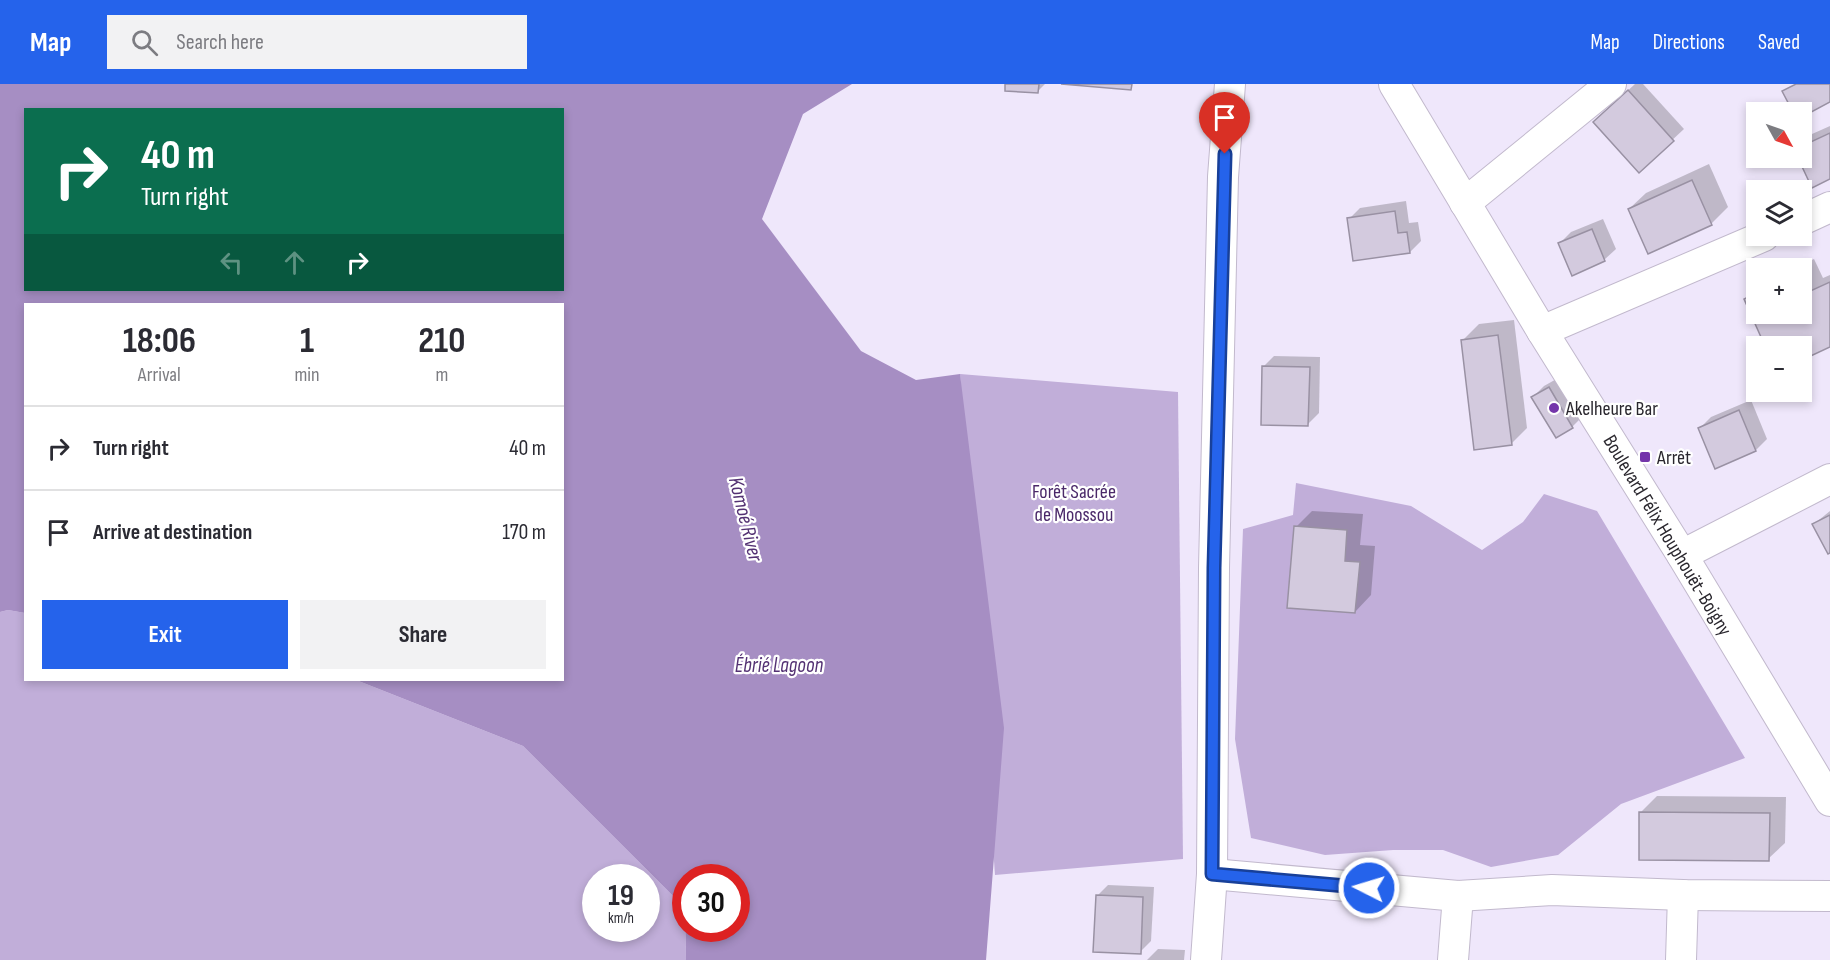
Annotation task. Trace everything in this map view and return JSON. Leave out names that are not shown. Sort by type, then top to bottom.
[{"type":"street","points":[[1206,960],[1212,874],[1215,533],[1223,177],[1230,84]]},
{"type":"street","name":"Boulevard Félix Houphouët-Boigny","points":[[1394,84],[1542,331],[1682,555],[1820,766],[1830,801]]},
{"type":"street","points":[[1465,203],[1611,84]]},
{"type":"street","points":[[1812,215],[1830,207]]},
{"type":"street","points":[[1542,331],[1746,244]]},
{"type":"street","points":[[1682,555],[1830,479]]},
{"type":"street","points":[[1212,874],[1458,896],[1552,890],[1683,895],[1830,896]]},
{"type":"street","points":[[1681,960],[1683,895]]},
{"type":"street","points":[[1453,960],[1458,896]]},
{"type":"green space","name":"Forêt Sacrée de Moossou","points":[[960,374],[1178,392],[1183,859],[995,875]]},
{"type":"green space","points":[[1296,483],[1411,506],[1482,550],[1523,522],[1544,494],[1597,511],[1745,758],[1621,804],[1558,855],[1491,867],[1443,850],[1393,850],[1325,855],[1251,838],[1235,739],[1243,529],[1293,515]]},
{"type":"green space","points":[[8,610],[24,613],[24,681],[359,681],[523,746],[641,864],[582,864],[582,942],[660,942],[660,883],[672,895],[672,942],[686,942],[686,960],[0,960],[0,612]]},
{"type":"water","name":"Ébrié Lagoon","points":[[0,84],[852,84],[803,114],[762,219],[861,351],[916,380],[960,374],[1004,728],[986,960],[686,960],[686,942],[750,942],[750,864],[672,864],[672,895],[660,883],[660,864],[641,864],[523,746],[359,681],[564,681],[564,303],[24,303],[24,613],[8,610],[0,612]]},
{"type":"building","points":[[1005,84],[1039,84],[1038,93],[1005,91]]},
{"type":"building","points":[[1061,84],[1132,84],[1131,90]]},
{"type":"building","points":[[1796,84],[1830,84],[1830,102],[1812,112],[1812,102],[1788,102],[1782,91]]},
{"type":"building","points":[[1628,90],[1674,141],[1639,173],[1593,122]]},
{"type":"building","points":[[1830,133],[1830,179],[1812,188],[1812,180],[1808,180],[1803,168],[1812,168],[1812,141]]},
{"type":"building","points":[[1692,180],[1712,225],[1648,254],[1628,209]]},
{"type":"building","points":[[1395,211],[1398,233],[1407,232],[1410,253],[1353,261],[1347,218]]},
{"type":"building","points":[[1592,229],[1605,261],[1572,276],[1558,243]]},
{"type":"building","points":[[1830,282],[1830,347],[1812,355],[1812,336],[1761,336],[1755,324],[1812,324],[1812,290]]},
{"type":"building","points":[[1498,335],[1512,445],[1474,450],[1461,340]]},
{"type":"building","points":[[1262,366],[1310,367],[1308,426],[1261,425]]},
{"type":"building","points":[[1549,387],[1573,428],[1556,438],[1531,397]]},
{"type":"building","points":[[1739,410],[1756,451],[1715,469],[1698,428]]},
{"type":"building","points":[[1830,515],[1830,553],[1828,554],[1812,524]]},
{"type":"building","points":[[1294,526],[1347,530],[1345,561],[1360,562],[1355,613],[1287,608]]},
{"type":"building","points":[[1639,812],[1770,813],[1769,861],[1639,860]]},
{"type":"building","points":[[1096,895],[1143,897],[1141,954],[1093,952]]},
{"type":"place","name":"Akelheure Bar","points":[[1554,408]]},
{"type":"place","name":"Arrêt","points":[[1645,457]]},
{"type":"route","points":[[1225,154],[1214,568],[1212,874],[1369,888]]},
{"type":"water label","name":"Komoé River","points":[[746,519]]}]
